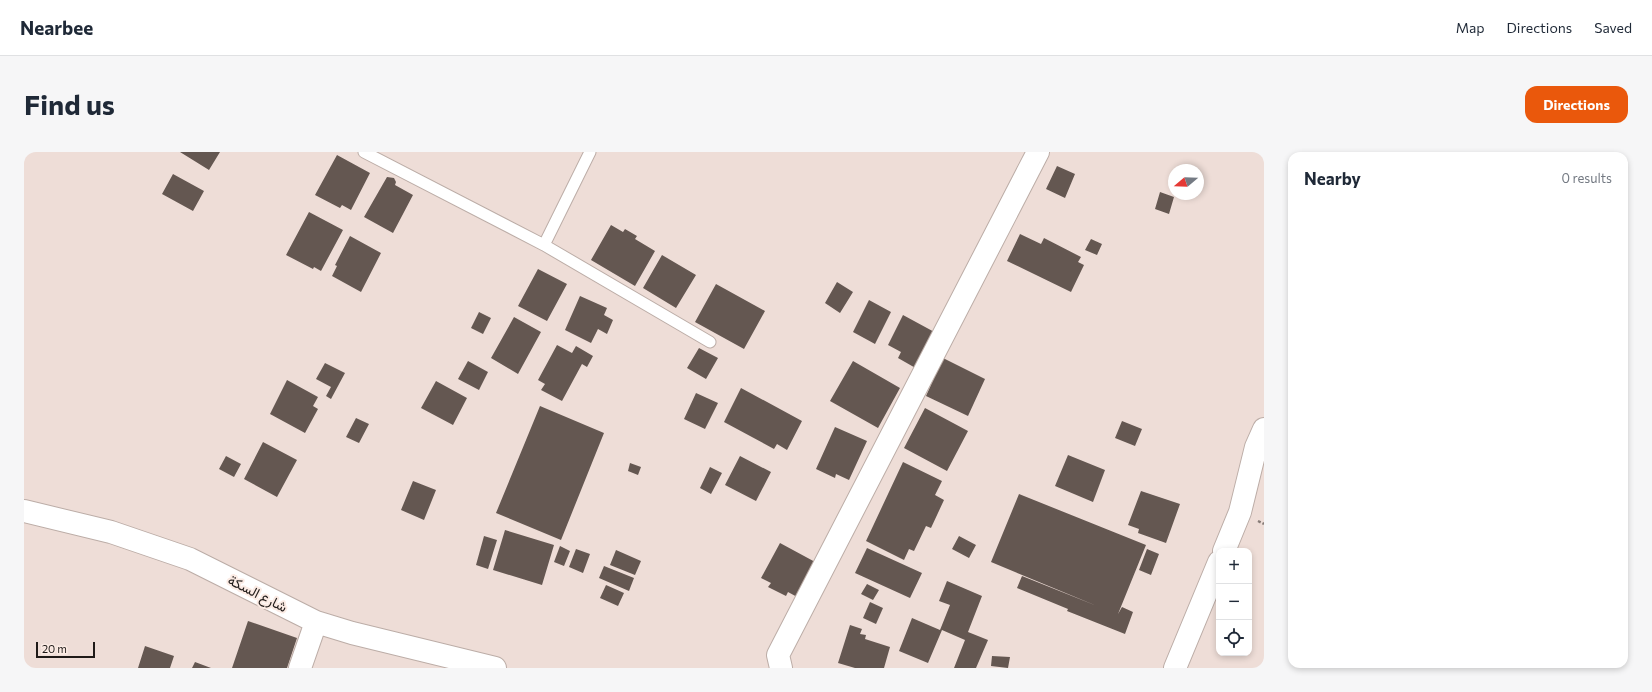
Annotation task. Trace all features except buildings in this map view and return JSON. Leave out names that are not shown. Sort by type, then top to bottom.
[{"type":"street","points":[[781,668],[778,655],[1038,152]]},
{"type":"street","points":[[1225,548],[1240,512],[1256,447],[1264,429]]},
{"type":"street","name":"شارع السكة","points":[[24,512],[111,532],[190,559],[316,622],[352,633],[495,668]]},
{"type":"street","points":[[1175,668],[1216,569]]},
{"type":"street","points":[[300,668],[316,622]]},
{"type":"lane","points":[[364,152],[544,244],[710,342]]},
{"type":"lane","points":[[544,244],[590,152]]}]
